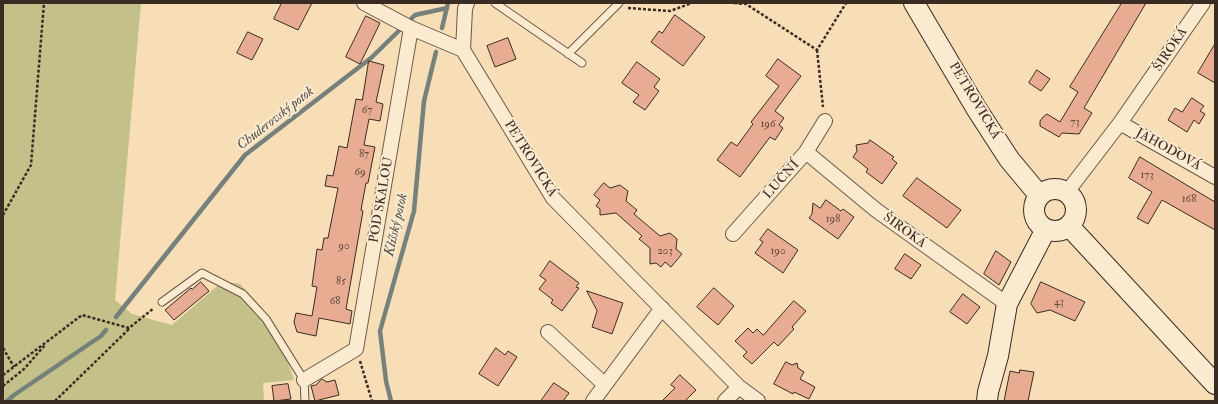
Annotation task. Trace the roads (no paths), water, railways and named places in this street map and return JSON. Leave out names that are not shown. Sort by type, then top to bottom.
[{"type":"main road","name":"PETROVICKÁ","points":[[914,3],[976,108],[1010,160],[1039,195]]},
{"type":"main road","points":[[1060,189],[1067,192],[1073,199],[1076,208],[1074,218],[1069,226],[1062,230],[1054,231],[1046,229],[1039,224],[1035,218],[1035,202],[1039,195],[1046,191],[1060,189]]},
{"type":"main road","points":[[1069,226],[1215,384]]},
{"type":"main road","points":[[987,401],[998,356],[1007,304],[1046,229]]},
{"type":"street","points":[[364,3],[410,28],[463,50],[465,9],[467,3]]},
{"type":"street","name":"ŠIROKÁ","points":[[1067,192],[1120,123],[1203,3]]},
{"type":"street","name":"POD SKALOU","points":[[304,380],[356,349],[410,28]]},
{"type":"street","name":"PETROVICKÁ","points":[[463,50],[553,198],[739,386],[758,401]]},
{"type":"street","name":"LUČNÍ","points":[[733,234],[806,152],[825,121]]},
{"type":"street","name":"JAHODOVÁ","points":[[1120,123],[1215,177]]},
{"type":"street","name":"ŠIROKÁ","points":[[806,152],[876,210],[1007,304]]},
{"type":"street","points":[[593,401],[662,308]]},
{"type":"street","points":[[548,332],[605,385]]},
{"type":"street","points":[[725,401],[739,386]]},
{"type":"lane","points":[[495,3],[568,54],[582,62]]},
{"type":"lane","points":[[568,54],[617,5]]},
{"type":"lane","points":[[162,302],[202,273],[243,294],[266,319],[304,380],[305,401]]},
{"type":"waterway","name":"Klíšský potok","points":[[442,28],[448,3]]},
{"type":"waterway","name":"Chuderovský potok","points":[[116,317],[245,155],[371,58],[415,15],[447,8]]},
{"type":"waterway","name":"Klíšský potok","points":[[391,401],[386,381],[380,331],[414,211],[424,101],[436,52]]},
{"type":"waterway","name":"Chuderovský potok","points":[[7,401],[101,336],[106,330]]}]
